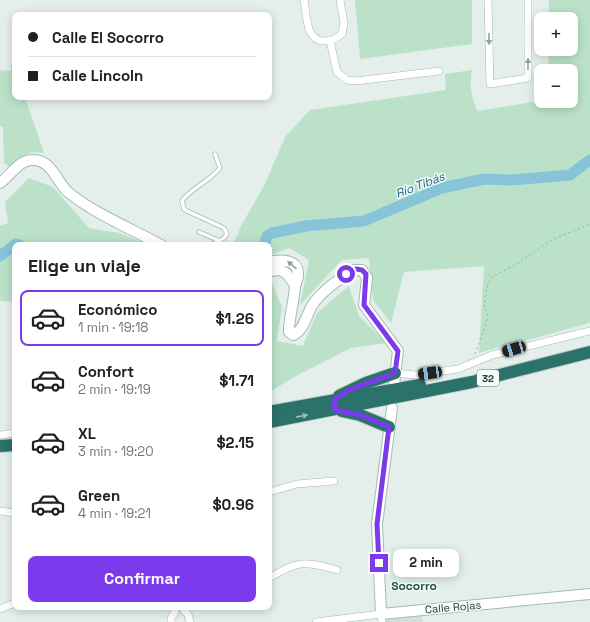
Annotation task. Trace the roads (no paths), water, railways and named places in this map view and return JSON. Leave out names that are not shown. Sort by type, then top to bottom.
[{"type":"highway","name":"32","points":[[272,421],[337,401],[470,375],[590,344]]},
{"type":"highway","name":"32","points":[[272,412],[472,382],[590,352]]},
{"type":"highway","points":[[389,427],[360,415],[337,401],[366,383],[394,379]]},
{"type":"highway","points":[[0,446],[12,445]]},
{"type":"highway","points":[[0,455],[12,453]]},
{"type":"street","points":[[304,0],[310,32],[313,38],[320,42],[337,39],[344,30],[340,0]]},
{"type":"street","points":[[488,0],[490,84],[528,78],[528,0]]},
{"type":"street","points":[[330,41],[337,72],[347,80],[356,81],[439,71]]},
{"type":"street","points":[[0,183],[8,178],[22,163],[30,160],[39,160],[47,165],[64,188],[82,202],[155,242]]},
{"type":"street","points":[[272,266],[285,272],[295,285],[295,298],[289,328],[289,332],[293,335],[299,331],[313,304],[324,293],[352,270],[362,270],[367,278],[364,305],[398,351],[394,379],[458,369],[512,350],[590,330]]},
{"type":"street","points":[[272,406],[337,401]]},
{"type":"street","points":[[382,618],[377,524],[392,408]]},
{"type":"street","points":[[0,435],[12,433]]},
{"type":"street","points":[[272,491],[297,484],[334,481]]},
{"type":"street","points":[[0,511],[12,513]]},
{"type":"street","points":[[272,576],[287,568],[308,562],[337,570]]},
{"type":"street","name":"Calle Rojas","points":[[316,622],[382,618],[590,594]]},
{"type":"street","points":[[0,609],[12,604]]},
{"type":"street","points":[[171,622],[174,610]]},
{"type":"street","points":[[184,610],[188,614],[190,622]]},
{"type":"lane","points":[[199,232],[220,241],[227,234],[224,228],[184,209],[182,201],[189,193],[213,177],[220,168],[215,154]]},
{"type":"waterway","name":"Río Tibás","points":[[265,242],[267,236],[272,233],[306,226],[364,221],[442,188],[484,179],[512,180],[570,175],[590,160]]},
{"type":"waterway","name":"Río Tibás","points":[[0,256],[12,247]]},
{"type":"district","name":"Socorro","points":[[414,586]]}]
